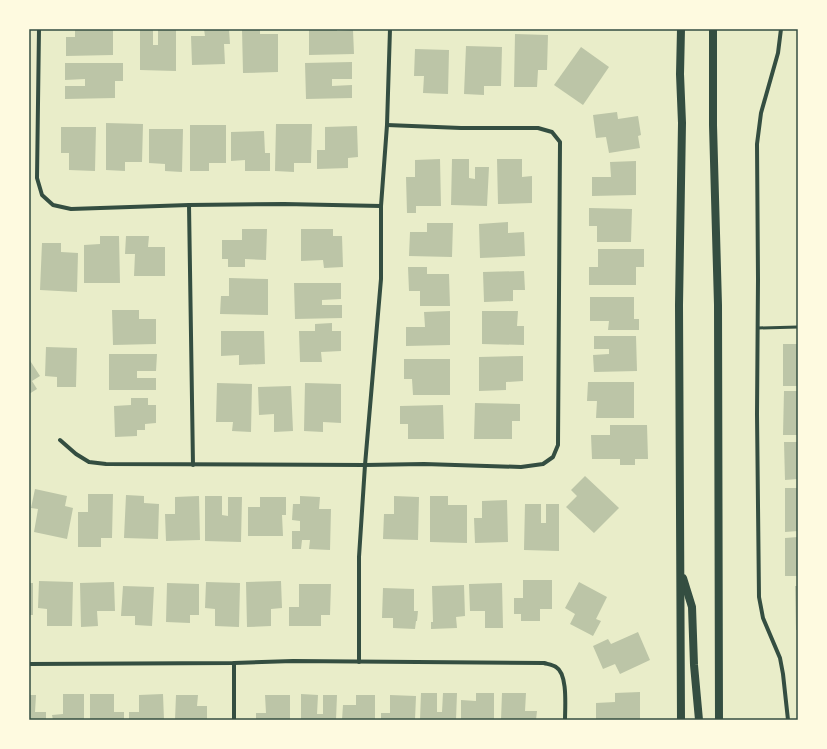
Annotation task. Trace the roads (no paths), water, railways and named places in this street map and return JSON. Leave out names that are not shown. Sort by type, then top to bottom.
[{"type":"main road","points":[[681,29],[680,74],[682,123],[679,305],[681,720]]},
{"type":"main road","points":[[713,29],[713,125],[718,305],[719,720]]},
{"type":"main road","points":[[680,571],[692,607],[694,665],[699,720]]},
{"type":"street","points":[[39,29],[38,178],[42,195],[53,205],[71,209],[189,205],[284,204],[382,206]]},
{"type":"street","points":[[359,662],[359,557],[365,465],[381,279],[382,206],[387,125],[390,29]]},
{"type":"street","points":[[781,29],[778,53],[761,113],[756,144],[758,278],[757,414],[759,597],[762,618],[780,658],[788,720]]},
{"type":"street","points":[[60,440],[76,454],[89,462],[106,464],[424,464],[521,467],[543,464],[554,457],[558,445],[560,142],[552,132],[538,128],[461,128],[387,125]]},
{"type":"street","points":[[189,205],[193,465]]},
{"type":"street","points":[[29,664],[234,663],[293,661],[544,663],[557,667],[563,675],[565,691],[565,720]]},
{"type":"street","points":[[234,663],[234,720]]},
{"type":"lane","points":[[758,328],[798,327]]}]
